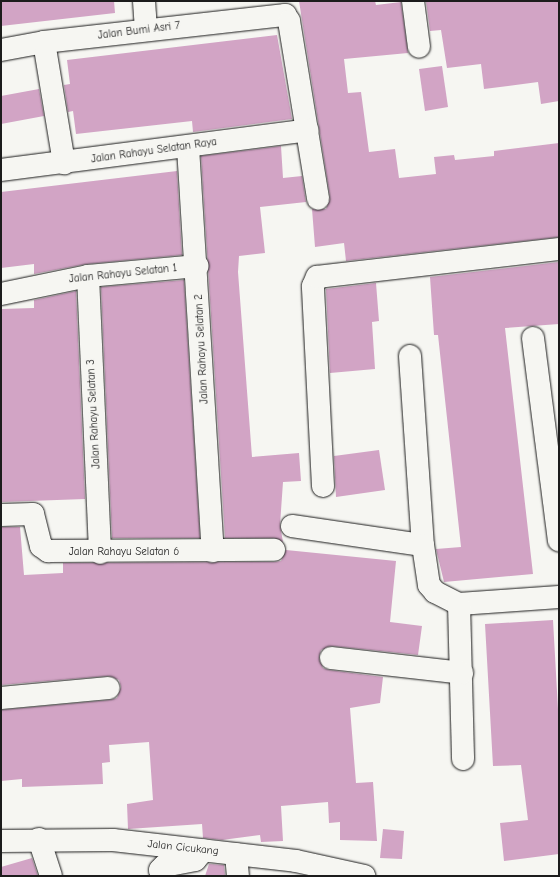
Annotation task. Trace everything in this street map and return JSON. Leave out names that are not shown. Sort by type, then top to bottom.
[{"type":"street","points":[[144,1],[146,30]]},
{"type":"street","points":[[413,1],[418,47]]},
{"type":"street","name":"Jalan Bumi Asri 7","points":[[1,50],[44,42],[278,14],[285,15],[289,21],[308,130]]},
{"type":"street","points":[[44,42],[64,163]]},
{"type":"street","points":[[308,130],[318,199]]},
{"type":"street","name":"Jalan Rahayu Selatan Raya","points":[[1,170],[188,147],[308,130]]},
{"type":"street","name":"Jalan Rahayu Selatan 2","points":[[188,147],[198,266],[213,552]]},
{"type":"street","points":[[323,486],[313,286],[317,277],[559,249]]},
{"type":"street","name":"Jalan Rahayu Selatan 1","points":[[1,294],[88,276],[198,266]]},
{"type":"street","name":"Jalan Rahayu Selatan 3","points":[[88,276],[100,553]]},
{"type":"street","points":[[533,338],[559,540]]},
{"type":"street","points":[[410,356],[423,545],[429,585],[435,592],[459,604],[559,597]]},
{"type":"street","name":"Jalan Rahayu Selatan 6","points":[[1,515],[33,514],[41,546],[48,551],[100,553],[274,550]]},
{"type":"street","points":[[292,526],[423,545]]},
{"type":"street","points":[[459,604],[463,759]]},
{"type":"street","points":[[331,658],[462,674]]},
{"type":"street","points":[[1,698],[109,688]]},
{"type":"street","points":[[39,839],[51,876]]},
{"type":"street","name":"Jalan Cicukang","points":[[1,841],[39,839],[113,840],[296,861],[364,876]]},
{"type":"street","points":[[162,876],[160,870],[164,866],[195,860],[204,850]]},
{"type":"street","points":[[236,854],[238,876]]},
{"type":"building","points":[[1,1],[114,1],[115,13],[1,26]]},
{"type":"building","points":[[299,1],[375,1],[376,5],[401,2],[408,53],[344,59],[348,93],[361,92],[369,152],[395,149],[399,178],[436,174],[434,157],[454,155],[455,160],[494,156],[494,151],[559,143],[559,237],[346,261],[344,243],[315,247],[312,209],[326,209],[330,197]]},
{"type":"building","points":[[426,1],[559,1],[559,101],[541,104],[538,82],[484,89],[481,64],[447,68],[441,30],[430,31]]},
{"type":"building","points":[[277,35],[292,119],[193,132],[192,121],[76,134],[73,111],[68,112],[64,85],[70,84],[67,60]]},
{"type":"building","points":[[442,66],[448,107],[425,111],[419,69]]},
{"type":"building","points":[[39,89],[44,116],[1,124],[1,96]]},
{"type":"building","points":[[281,146],[283,178],[302,176],[306,202],[260,207],[265,253],[239,256],[238,272],[252,457],[299,453],[301,481],[283,482],[280,525],[283,542],[274,538],[225,538],[201,156]]},
{"type":"building","points":[[177,171],[182,255],[87,264],[34,274],[34,264],[1,268],[1,192]]},
{"type":"building","points":[[559,262],[559,324],[505,328],[533,574],[444,582],[436,549],[461,547],[438,335],[434,335],[430,277]]},
{"type":"building","points":[[184,280],[200,538],[112,538],[101,287]]},
{"type":"building","points":[[376,283],[379,321],[372,322],[375,369],[330,373],[326,289]]},
{"type":"building","points":[[76,291],[85,499],[1,502],[1,309],[34,308],[34,300]]},
{"type":"building","points":[[379,450],[385,490],[336,497],[334,456]]},
{"type":"building","points":[[1,527],[20,527],[24,575],[63,573],[63,563],[274,562],[281,561],[286,550],[396,561],[390,622],[422,626],[418,655],[332,646],[321,650],[319,657],[323,668],[329,670],[383,677],[380,703],[350,708],[356,783],[373,782],[377,841],[340,840],[340,822],[329,823],[328,802],[281,806],[283,841],[261,842],[260,835],[222,840],[203,838],[202,824],[128,829],[127,804],[153,800],[149,742],[109,745],[110,762],[102,763],[103,784],[22,787],[22,779],[1,781],[1,710],[110,700],[117,698],[121,687],[119,680],[108,676],[1,685]]},
{"type":"building","points":[[553,620],[559,727],[559,854],[504,861],[500,823],[528,820],[521,765],[493,766],[485,624]]},
{"type":"building","points":[[383,829],[404,831],[402,859],[380,858]]},
{"type":"building","points":[[32,858],[38,876],[1,876],[1,867]]},
{"type":"building","points":[[209,864],[224,865],[225,876],[205,876]]}]
